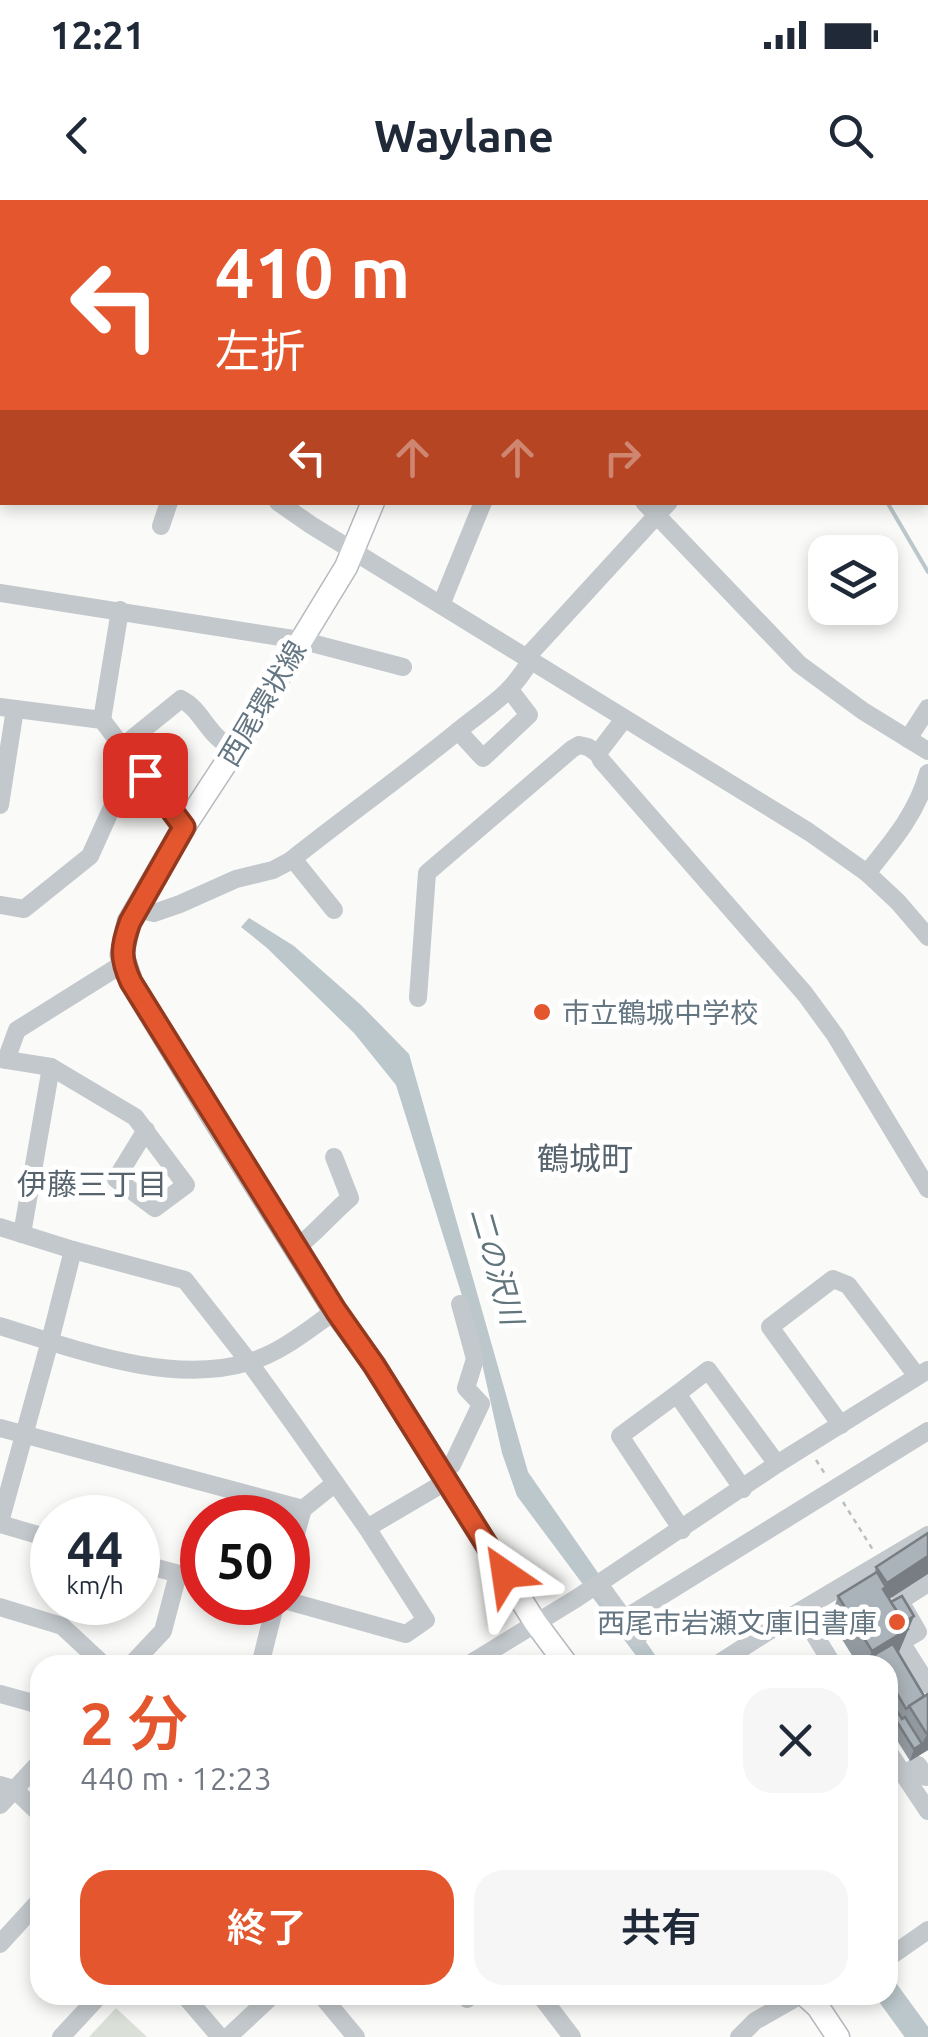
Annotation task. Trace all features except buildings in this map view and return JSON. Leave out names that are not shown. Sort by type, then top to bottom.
[{"type":"main road","name":"西尾環状線","points":[[124,963],[124,937],[137,909],[346,567],[372,505]]},
{"type":"main road","points":[[124,963],[131,982],[296,1248],[559,1655]]},
{"type":"main road","points":[[819,2005],[838,2037]]},
{"type":"street","points":[[160,526],[168,505]]},
{"type":"street","points":[[282,505],[809,832],[867,873],[928,936]]},
{"type":"street","points":[[441,606],[483,505]]},
{"type":"street","points":[[137,909],[154,913],[236,879],[274,870],[402,777],[510,690],[528,659],[657,507],[799,664],[863,711],[928,751]]},
{"type":"street","points":[[0,593],[300,640],[403,667]]},
{"type":"street","points":[[102,720],[120,610]]},
{"type":"street","points":[[458,731],[483,758],[530,715],[510,690]]},
{"type":"street","points":[[122,746],[181,699],[189,703],[217,740],[234,749]]},
{"type":"street","points":[[0,805],[8,708],[102,720],[184,827]]},
{"type":"street","points":[[908,739],[928,708]]},
{"type":"street","points":[[598,754],[624,719]]},
{"type":"street","points":[[418,998],[427,873],[572,748],[588,747],[805,994],[835,1035],[928,1188]]},
{"type":"street","points":[[867,873],[906,825],[928,773]]},
{"type":"street","points":[[0,904],[24,908],[90,856],[118,794],[145,775]]},
{"type":"street","points":[[293,859],[334,910]]},
{"type":"street","points":[[124,963],[17,1030],[3,1060],[50,1068],[135,1118],[146,1130]]},
{"type":"street","points":[[22,1234],[50,1068]]},
{"type":"street","points":[[296,1248],[350,1198],[334,1157]]},
{"type":"street","points":[[0,1227],[186,1280],[367,1528],[426,1620],[406,1634],[310,1607]]},
{"type":"street","points":[[30,1532],[0,1523],[73,1250]]},
{"type":"street","points":[[484,1655],[923,1373],[848,1285],[833,1279],[770,1327],[841,1425]]},
{"type":"street","points":[[367,1528],[444,1476],[481,1404],[466,1388],[475,1359],[460,1304]]},
{"type":"street","points":[[0,1326],[142,1365],[199,1370],[249,1362],[281,1347],[336,1311]]},
{"type":"street","points":[[682,1530],[620,1436],[708,1370],[777,1464]]},
{"type":"street","points":[[677,1394],[743,1488]]},
{"type":"street","points":[[0,1428],[250,1495]]},
{"type":"street","points":[[624,1619],[928,1431]]},
{"type":"street","points":[[310,1503],[334,1484]]},
{"type":"street","points":[[732,1655],[928,1535]]},
{"type":"street","points":[[140,1655],[163,1631],[178,1574],[160,1569]]},
{"type":"street","points":[[607,1579],[624,1619],[638,1638]]},
{"type":"street","points":[[928,1583],[900,1601],[918,1632],[901,1642],[928,1684]]},
{"type":"street","points":[[0,1607],[62,1626],[93,1655]]},
{"type":"street","points":[[800,1611],[827,1655]]},
{"type":"street","points":[[263,1655],[270,1625]]},
{"type":"street","points":[[0,1694],[30,1703]]},
{"type":"street","points":[[904,1775],[918,1765],[928,1775]]},
{"type":"street","points":[[898,1766],[928,1811]]},
{"type":"street","points":[[0,1805],[7,1788],[30,1770]]},
{"type":"street","points":[[7,1788],[30,1806]]},
{"type":"street","points":[[0,1944],[30,1911]]},
{"type":"street","points":[[898,1951],[928,1930]]},
{"type":"street","points":[[61,2037],[91,2005]]},
{"type":"street","points":[[193,2005],[220,2037]]},
{"type":"street","points":[[228,2037],[262,2005]]},
{"type":"street","points":[[329,2005],[356,2037]]},
{"type":"street","points":[[546,2005],[563,2034]]},
{"type":"street","points":[[739,2037],[756,2021],[797,2005]]},
{"type":"path","points":[[808,1446],[881,1563]]},
{"type":"shaded area","name":"二の沢川","points":[[249,918],[294,946],[409,1054],[528,1472],[655,1655],[636,1655],[517,1496],[502,1453],[479,1350],[396,1085],[354,1033],[241,927]]},
{"type":"shaded area","points":[[116,2008],[147,2037],[89,2037]]},
{"type":"waterway","points":[[889,505],[928,572]]},
{"type":"waterway","name":"二の沢川","points":[[897,2005],[920,2037]]},
{"type":"place","name":"市立鶴城中学校","points":[[542,1012]]},
{"type":"place","name":"西尾市岩瀬文庫旧書庫","points":[[897,1622]]},
{"type":"district","name":"鶴城町","points":[[585,1158]]},
{"type":"district","name":"伊藤三丁目","points":[[92,1184]]},
{"type":"route","points":[[145,775],[184,827],[130,922],[122,955],[126,971],[215,1120],[505,1574]]}]
